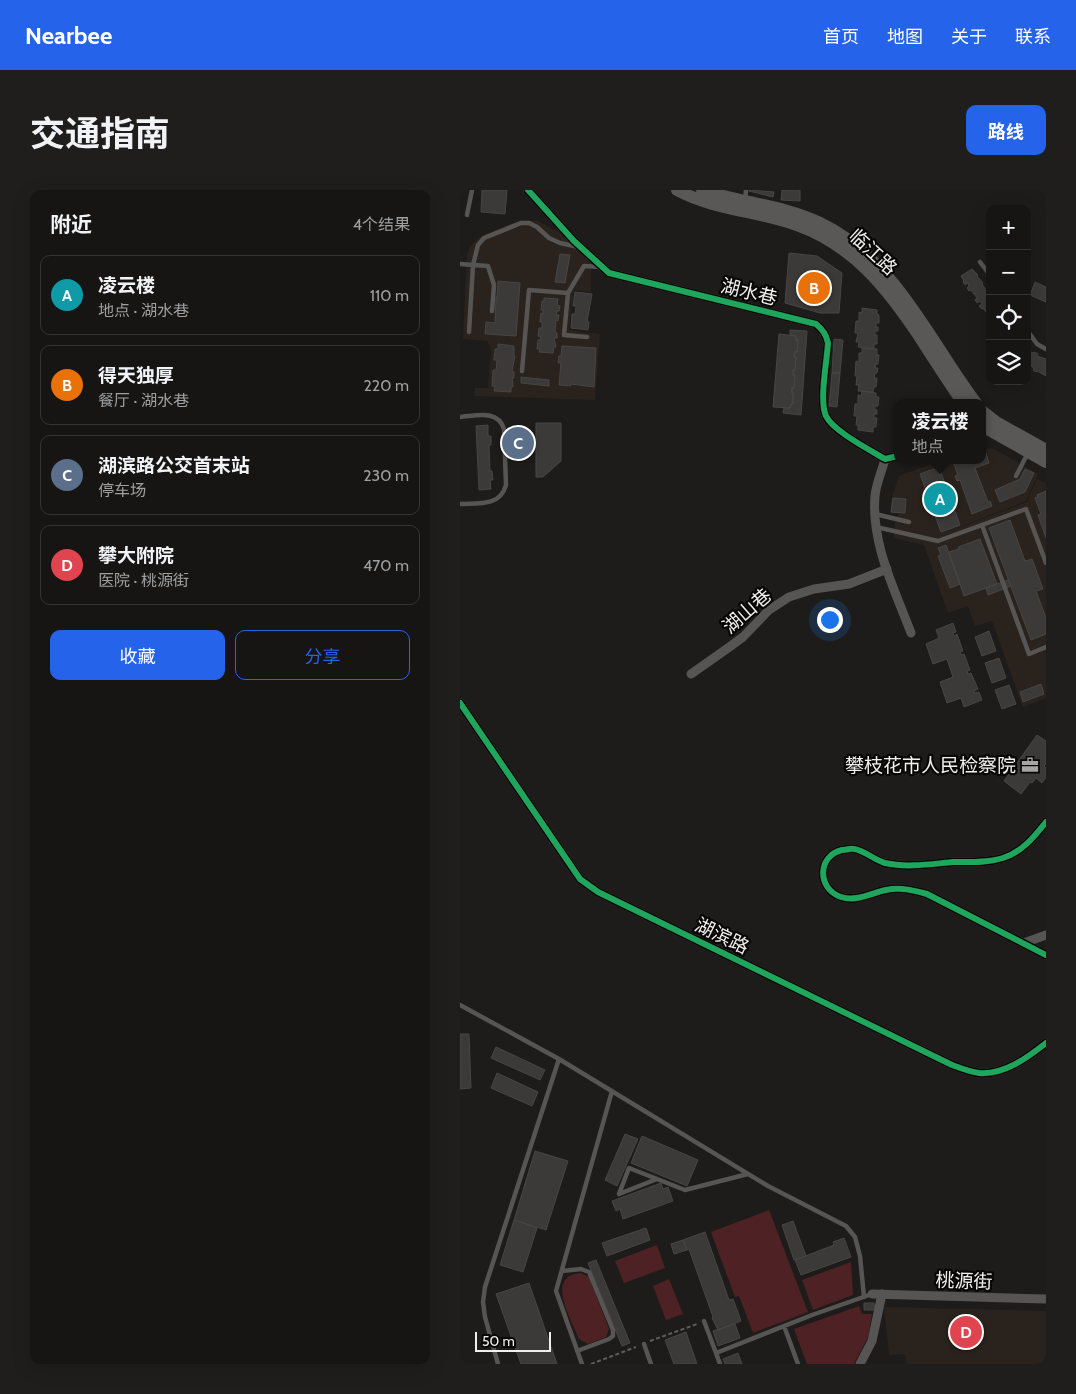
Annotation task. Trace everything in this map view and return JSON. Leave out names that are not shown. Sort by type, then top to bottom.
[{"type":"main road","name":"临江路","points":[[677,190],[698,199],[745,201],[833,241],[849,252],[875,277],[897,304],[960,399]]},
{"type":"main road","name":"临江路","points":[[702,190],[781,209],[820,223],[856,245],[883,270],[905,298],[973,399]]},
{"type":"main road","points":[[988,427],[1046,450]]},
{"type":"main road","points":[[988,427],[1046,462]]},
{"type":"street","name":"湖水巷","points":[[528,190],[580,247],[609,273],[816,324],[826,335],[828,343],[823,404],[826,416],[834,426],[885,459]]},
{"type":"street","points":[[894,457],[885,459],[875,495],[876,528],[887,569],[911,633]]},
{"type":"street","name":"湖山巷","points":[[691,674],[743,637],[769,610],[789,597],[814,589],[849,584],[887,569]]},
{"type":"street","name":"湖滨路","points":[[460,702],[580,879],[598,892],[952,1065],[978,1073],[1000,1072],[1030,1056],[1046,1044]]},
{"type":"street","points":[[1046,822],[1022,848],[1003,858],[983,861],[901,865],[883,862],[854,849],[840,851],[828,859],[823,871],[825,884],[832,893],[843,897],[856,898],[887,889],[907,889],[927,894],[1024,942],[1046,955]]},
{"type":"street","points":[[1024,942],[1046,934]]},
{"type":"street","points":[[860,1364],[872,1341],[882,1294]]},
{"type":"street","name":"桃源街","points":[[868,1296],[882,1294],[1046,1299]]},
{"type":"lane","points":[[467,215],[472,190]]},
{"type":"lane","points":[[469,332],[473,265],[478,245],[484,238],[521,223],[537,227],[549,238],[560,243],[580,247]]},
{"type":"lane","points":[[980,262],[986,270]]},
{"type":"lane","points":[[460,264],[494,266]]},
{"type":"lane","points":[[488,266],[494,285],[492,311]]},
{"type":"lane","points":[[587,337],[564,335],[568,293],[584,266],[602,267]]},
{"type":"lane","points":[[522,371],[529,290],[568,293]]},
{"type":"lane","points":[[1031,336],[1037,344],[1046,349]]},
{"type":"lane","points":[[460,417],[490,415],[495,416],[502,424],[504,429],[506,485],[504,492],[494,501],[460,504]]},
{"type":"lane","points":[[1016,476],[1028,452]]},
{"type":"lane","points":[[876,528],[938,541],[1026,508],[1046,562]]},
{"type":"lane","points":[[875,514],[909,522]]},
{"type":"lane","points":[[982,525],[1029,654],[1046,647]]},
{"type":"lane","points":[[460,1005],[560,1059],[748,1174],[846,1226],[855,1237],[868,1296],[716,1353]]},
{"type":"lane","points":[[498,1364],[485,1317],[483,1302],[485,1287],[560,1059]]},
{"type":"lane","points":[[582,1364],[556,1292],[612,1091]]},
{"type":"lane","points":[[657,1179],[619,1194],[629,1168],[657,1179],[685,1190],[748,1174]]},
{"type":"lane","points":[[562,1271],[581,1269],[588,1272],[613,1330],[613,1336],[609,1339],[577,1351]]},
{"type":"lane","points":[[704,1321],[720,1364]]},
{"type":"lane","points":[[784,1326],[798,1364]]},
{"type":"lane","points":[[644,1344],[651,1364]]},
{"type":"shaded area","points":[[521,220],[538,221],[564,235],[591,261],[591,292],[574,290],[569,330],[600,334],[595,400],[475,396],[475,388],[488,388],[491,351],[487,341],[463,339],[467,255],[470,247],[483,235]]},
{"type":"shaded area","points":[[986,448],[994,449],[1038,474],[1026,501],[942,534],[1027,502],[1037,479],[1046,483],[1046,698],[1023,707],[992,621],[975,626],[968,606],[948,613],[924,545],[894,538],[898,514],[890,513],[892,497],[899,476],[931,464],[986,464]]},
{"type":"shaded area","points":[[769,1210],[808,1312],[753,1333],[739,1296],[735,1297],[711,1232]]},
{"type":"shaded area","points":[[657,1245],[665,1268],[624,1283],[615,1261]]},
{"type":"shaded area","points":[[851,1262],[853,1295],[813,1310],[802,1280]]},
{"type":"shaded area","points":[[580,1273],[589,1277],[609,1329],[606,1337],[588,1344],[579,1339],[566,1309],[562,1292],[563,1284],[567,1278]]},
{"type":"shaded area","points":[[669,1279],[683,1314],[666,1320],[653,1286]]},
{"type":"shaded area","points":[[859,1306],[862,1314],[872,1314],[868,1337],[854,1364],[807,1364],[794,1329]]},
{"type":"shaded area","points":[[884,1307],[1046,1311],[1046,1364],[907,1364],[905,1354],[889,1355]]},
{"type":"building","points":[[482,190],[507,190],[505,214],[481,212]]},
{"type":"building","points":[[749,190],[774,192],[773,197]]},
{"type":"building","points":[[782,190],[800,190],[800,201],[781,200]]},
{"type":"building","points":[[789,253],[817,256],[842,273],[839,313],[820,313],[785,303]]},
{"type":"building","points":[[560,254],[570,255],[565,283],[555,282]]},
{"type":"building","points":[[972,269],[978,275],[986,290],[986,312],[979,306],[982,304],[980,301],[977,303],[975,300],[977,298],[971,290],[969,291],[967,288],[969,286],[968,283],[965,285],[961,276]]},
{"type":"building","points":[[498,281],[520,283],[516,336],[485,334],[486,322],[495,323]]},
{"type":"building","points":[[1035,282],[1046,287],[1046,302],[1031,295]]},
{"type":"building","points":[[575,292],[592,294],[587,322],[589,322],[588,330],[571,328],[572,314],[575,314],[576,306],[573,306]]},
{"type":"building","points":[[544,298],[558,299],[557,305],[560,306],[556,315],[559,315],[558,321],[556,320],[555,332],[557,333],[557,338],[554,338],[556,347],[554,347],[553,353],[539,352],[540,349],[537,349],[538,340],[541,337],[538,336],[539,328],[542,328],[542,322],[540,322],[541,313],[543,314],[543,310],[541,310]]},
{"type":"building","points":[[862,308],[877,310],[879,315],[879,323],[876,323],[878,331],[875,331],[877,344],[874,344],[874,349],[858,347],[859,342],[856,342],[858,333],[855,333],[856,321],[859,321],[859,312],[862,313]]},
{"type":"building","points":[[790,330],[807,331],[801,415],[783,413],[784,408],[790,408],[791,404],[793,404],[792,388],[794,388],[795,375],[793,375],[793,370],[795,370],[796,357],[794,357],[795,351],[797,352],[798,340],[796,340],[796,336],[790,335]]},
{"type":"building","points":[[779,334],[796,336],[796,340],[798,340],[797,352],[795,351],[794,357],[796,357],[795,370],[793,370],[793,375],[795,375],[794,388],[792,388],[793,404],[791,404],[790,408],[773,407]]},
{"type":"building","points":[[834,339],[843,340],[840,373],[832,373]]},
{"type":"building","points":[[498,344],[514,346],[515,356],[512,371],[514,372],[514,378],[512,378],[513,387],[511,387],[511,392],[494,391],[495,386],[492,386],[493,370],[496,370],[497,360],[494,360],[495,349],[498,349]]},
{"type":"building","points":[[562,346],[596,348],[594,387],[571,384],[571,386],[559,385],[561,363],[558,363]]},
{"type":"building","points":[[862,348],[877,349],[877,355],[879,355],[878,364],[876,364],[875,368],[878,368],[877,373],[875,373],[874,378],[877,378],[876,387],[874,387],[873,392],[858,391],[859,385],[856,385],[856,361],[859,362],[859,353],[862,353]]},
{"type":"building","points":[[1031,352],[1046,359],[1046,376],[1033,370],[1034,368],[1031,366]]},
{"type":"building","points":[[832,373],[840,373],[837,407],[829,406]]},
{"type":"building","points":[[521,377],[549,380],[549,386],[521,383]]},
{"type":"building","points":[[862,391],[876,393],[876,397],[879,397],[878,406],[875,406],[877,414],[874,414],[874,418],[877,418],[876,427],[873,427],[873,432],[858,430],[858,425],[856,425],[857,416],[854,416],[855,404],[858,404],[858,395],[861,396]]},
{"type":"building","points":[[536,423],[561,423],[561,461],[543,477],[536,477]]},
{"type":"building","points":[[488,425],[488,436],[491,436],[491,445],[489,445],[490,471],[492,471],[493,480],[490,480],[491,489],[479,490],[476,426]]},
{"type":"building","points":[[986,453],[989,463],[975,468],[988,502],[990,501],[992,506],[972,514],[960,480],[957,481],[955,476],[958,475],[954,464],[986,464]]},
{"type":"building","points":[[939,467],[960,525],[941,532],[920,474]]},
{"type":"building","points":[[1025,469],[1034,473],[1025,492],[1000,502],[995,490],[1020,479]]},
{"type":"building","points":[[1046,491],[1046,538],[1038,515],[1041,514],[1035,498]]},
{"type":"building","points":[[893,498],[906,499],[905,513],[891,512]]},
{"type":"building","points":[[1010,520],[1025,561],[1032,559],[1043,589],[1036,591],[1046,618],[1046,634],[1031,640],[989,528]]},
{"type":"building","points":[[980,539],[997,584],[964,596],[949,552]]},
{"type":"building","points":[[946,545],[960,584],[950,588],[938,556],[941,555],[938,548]]},
{"type":"building","points":[[1008,580],[1011,586],[988,595],[986,588]]},
{"type":"building","points":[[953,623],[956,632],[953,633],[954,636],[957,634],[963,651],[960,652],[961,655],[964,654],[970,670],[967,671],[968,674],[971,673],[978,689],[974,691],[975,693],[979,692],[982,700],[964,707],[961,698],[947,703],[940,682],[953,677],[947,659],[933,664],[926,644],[939,638],[936,630]]},
{"type":"building","points":[[989,631],[996,651],[982,656],[975,637]]},
{"type":"building","points":[[999,658],[1006,678],[992,683],[985,663]]},
{"type":"building","points":[[1041,684],[1044,694],[1023,702],[1020,692]]},
{"type":"building","points":[[1009,685],[1016,704],[1002,709],[995,690]]},
{"type":"building","name":"攀枝花市人民检察院","points":[[1037,735],[1046,741],[1046,764],[1044,766],[1046,768],[1046,777],[1042,783],[1036,778],[1032,783],[1030,782],[1021,794],[1004,781]]},
{"type":"building","points":[[460,1034],[469,1034],[471,1088],[460,1089]]},
{"type":"building","points":[[496,1047],[545,1070],[540,1080],[491,1058]]},
{"type":"building","points":[[497,1073],[538,1092],[532,1106],[491,1088]]},
{"type":"building","points":[[625,1134],[638,1139],[617,1186],[605,1180]]},
{"type":"building","points":[[642,1136],[698,1160],[687,1186],[631,1163]]},
{"type":"building","points":[[535,1151],[568,1161],[546,1230],[514,1220]]},
{"type":"building","points":[[661,1183],[663,1189],[668,1187],[673,1201],[623,1219],[620,1209],[616,1211],[612,1201]]},
{"type":"building","points":[[514,1220],[537,1228],[523,1272],[500,1265]]},
{"type":"building","points":[[793,1221],[806,1256],[794,1260],[782,1225]]},
{"type":"building","points":[[646,1228],[650,1240],[607,1256],[602,1243]]},
{"type":"building","points":[[705,1232],[729,1300],[733,1299],[741,1321],[718,1330],[712,1318],[689,1249],[687,1250],[683,1240]]},
{"type":"building","points":[[844,1238],[851,1257],[801,1275],[795,1260],[834,1245],[833,1242]]},
{"type":"building","points":[[683,1240],[687,1250],[674,1254],[671,1244]]},
{"type":"building","points":[[596,1260],[630,1343],[622,1346],[588,1263]]},
{"type":"building","points":[[529,1283],[557,1364],[521,1364],[496,1294]]},
{"type":"building","points":[[864,1303],[874,1303],[875,1310],[864,1310]]},
{"type":"building","points":[[735,1324],[740,1338],[718,1346],[713,1331]]},
{"type":"building","points":[[686,1332],[697,1364],[674,1364],[665,1340]]},
{"type":"building","points":[[738,1353],[742,1364],[725,1364],[723,1359]]},
{"type":"cycle path","points":[[528,190],[574,241],[609,273],[816,324],[824,332],[828,343],[823,391],[826,416],[844,434],[885,459],[894,457]]},
{"type":"cycle path","points":[[460,703],[580,879],[598,892],[965,1070],[979,1073],[997,1071],[1023,1060],[1046,1043]]},
{"type":"cycle path","points":[[1046,822],[1022,848],[997,860],[902,865],[885,863],[862,851],[851,849],[834,853],[824,865],[823,873],[828,887],[833,893],[841,897],[858,898],[896,889],[912,890],[927,894],[1046,955]]},
{"type":"place","name":"得天独厚","points":[[814,288]]},
{"type":"place","name":"湖滨路公交首末站","points":[[518,443]]},
{"type":"place","name":"凌云楼","points":[[940,499]]},
{"type":"place","name":"攀枝花市人民检察院","points":[[1030,765]]},
{"type":"place","name":"攀大附院","points":[[966,1332]]}]
